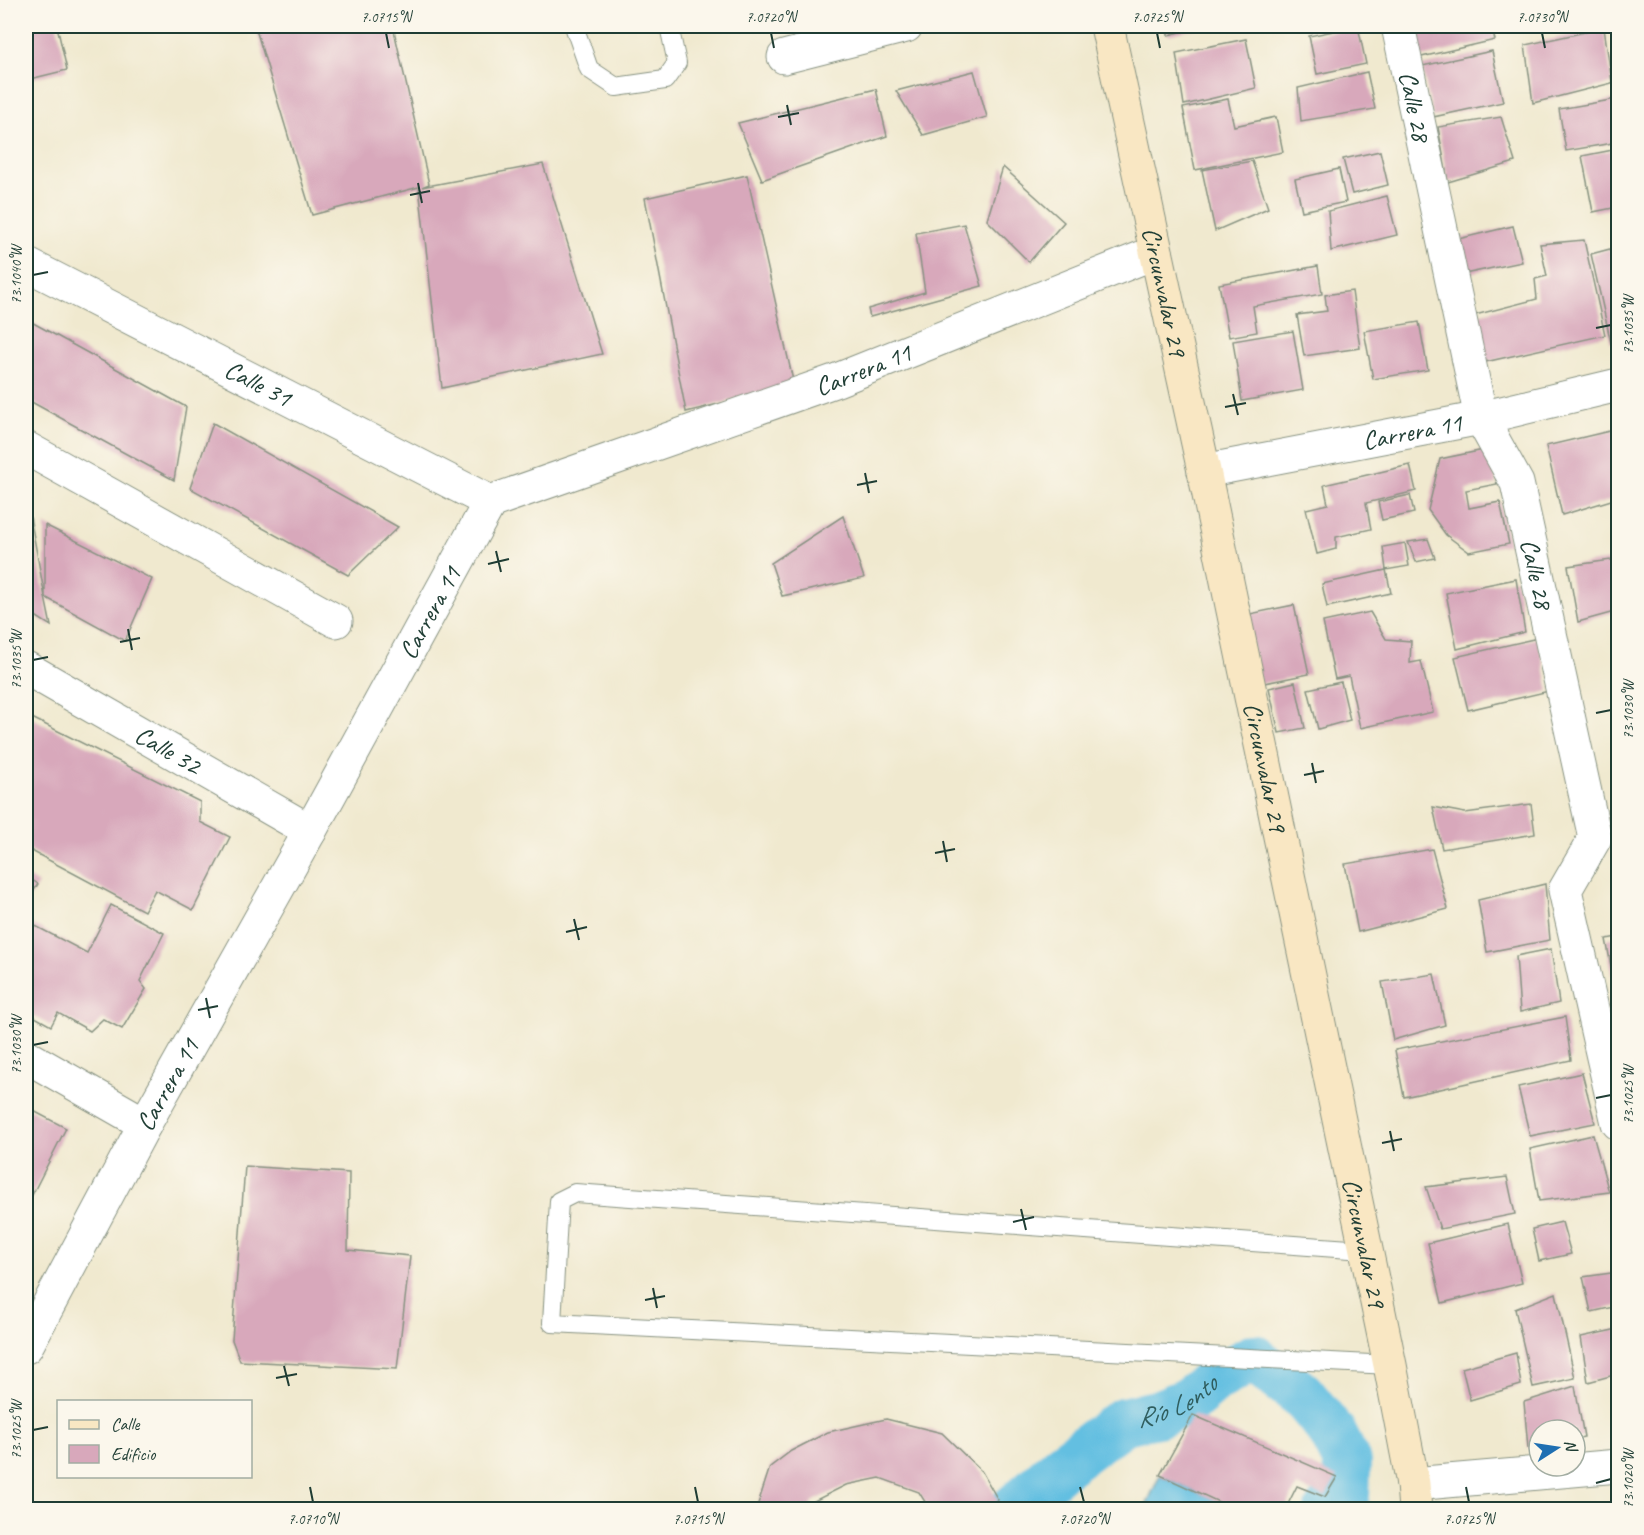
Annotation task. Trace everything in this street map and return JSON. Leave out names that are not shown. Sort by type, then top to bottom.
[{"type":"street","points":[[784,57],[906,26]]},
{"type":"street","name":"Circunvalar 29","points":[[1107,26],[1204,471],[1364,1250],[1390,1365],[1414,1497]]},
{"type":"street","name":"Calle 28","points":[[1398,26],[1481,418],[1517,483],[1595,838],[1565,890],[1618,1123]]},
{"type":"street","name":"Carrera 11","points":[[26,1347],[145,1124],[310,831],[490,502],[837,380],[1156,252]]},
{"type":"street","name":"Calle 31","points":[[26,264],[490,502]]},
{"type":"street","name":"Carrera 11","points":[[1204,471],[1481,418],[1618,385]]},
{"type":"street","points":[[26,448],[336,621]]},
{"type":"street","name":"Calle 32","points":[[26,668],[310,831]]},
{"type":"street","points":[[26,1056],[145,1124]]},
{"type":"street","points":[[1414,1497],[1618,1466]]},
{"type":"lane","points":[[574,26],[589,69],[616,87],[665,80],[677,63],[669,26]]},
{"type":"lane","points":[[1364,1250],[575,1193],[559,1201],[552,1323],[1390,1365]]},
{"type":"water","points":[[1160,1475],[1236,1509],[1144,1510]]},
{"type":"building","points":[[26,26],[57,26],[67,70],[26,80]]},
{"type":"building","points":[[255,26],[393,26],[429,184],[422,187],[543,164],[602,354],[442,388],[419,187],[312,215]]},
{"type":"building","points":[[1166,26],[1206,26],[1168,35]]},
{"type":"building","points":[[1358,26],[1366,64],[1317,74],[1309,36]]},
{"type":"building","points":[[1411,26],[1491,26],[1495,40],[1417,58]]},
{"type":"building","points":[[1604,28],[1612,83],[1533,103],[1525,45]]},
{"type":"building","points":[[1246,39],[1256,88],[1184,105],[1176,53]]},
{"type":"building","points":[[1492,51],[1503,102],[1433,117],[1422,66]]},
{"type":"building","points":[[974,71],[987,117],[923,135],[896,91]]},
{"type":"building","points":[[1367,72],[1375,109],[1301,121],[1298,88]]},
{"type":"building","points":[[876,89],[887,136],[762,180],[738,123]]},
{"type":"building","points":[[1228,99],[1234,126],[1276,117],[1283,152],[1195,170],[1183,108]]},
{"type":"building","points":[[1617,99],[1618,142],[1566,151],[1559,109]]},
{"type":"building","points":[[1501,117],[1515,162],[1448,182],[1438,127]]},
{"type":"building","points":[[1618,149],[1618,207],[1593,212],[1582,156]]},
{"type":"building","points":[[1380,151],[1388,185],[1352,194],[1343,159]]},
{"type":"building","points":[[1252,161],[1268,208],[1215,231],[1202,170]]},
{"type":"building","points":[[1003,167],[1064,222],[1029,262],[987,220]]},
{"type":"building","points":[[1339,169],[1346,202],[1302,211],[1295,179]]},
{"type":"building","points":[[747,175],[794,385],[686,412],[645,198]]},
{"type":"building","points":[[1387,196],[1397,235],[1331,251],[1328,211]]},
{"type":"building","points":[[964,224],[982,286],[870,317],[868,309],[925,292],[916,233]]},
{"type":"building","points":[[1513,226],[1522,262],[1464,274],[1458,239]]},
{"type":"building","points":[[1584,240],[1605,335],[1485,362],[1475,315],[1537,299],[1535,279],[1547,276],[1540,244]]},
{"type":"building","points":[[1610,249],[1618,285],[1618,341],[1611,343],[1591,254]]},
{"type":"building","points":[[1318,266],[1322,294],[1253,306],[1257,332],[1229,337],[1219,284]]},
{"type":"building","points":[[1352,291],[1360,348],[1304,356],[1297,315],[1327,311],[1325,295]]},
{"type":"building","points":[[26,319],[186,407],[174,480],[26,399]]},
{"type":"building","points":[[1419,322],[1428,370],[1373,379],[1364,331]]},
{"type":"building","points":[[1293,331],[1303,390],[1242,401],[1233,341]]},
{"type":"building","points":[[213,423],[398,527],[348,575],[190,488]]},
{"type":"building","points":[[1618,429],[1618,498],[1562,515],[1546,446]]},
{"type":"building","points":[[1489,449],[1497,484],[1466,490],[1469,508],[1500,502],[1509,544],[1469,552],[1446,535],[1428,510],[1440,459]]},
{"type":"building","points":[[1410,465],[1416,491],[1366,503],[1371,529],[1336,537],[1336,549],[1317,554],[1306,509],[1328,504],[1324,485]]},
{"type":"building","points":[[26,495],[45,597],[51,626],[26,610]]},
{"type":"building","points":[[1410,495],[1414,513],[1382,520],[1378,502]]},
{"type":"building","points":[[843,516],[864,578],[782,596],[771,563]]},
{"type":"building","points":[[45,525],[152,579],[125,641],[45,597]]},
{"type":"building","points":[[1428,539],[1435,558],[1416,562],[1408,542]]},
{"type":"building","points":[[1405,543],[1409,566],[1386,570],[1383,547]]},
{"type":"building","points":[[1618,559],[1618,611],[1578,622],[1568,566]]},
{"type":"building","points":[[1386,570],[1391,593],[1327,607],[1322,584]]},
{"type":"building","points":[[1516,579],[1525,632],[1457,649],[1446,593]]},
{"type":"building","points":[[1294,605],[1309,674],[1260,684],[1245,615]]},
{"type":"building","points":[[1370,612],[1386,639],[1411,641],[1410,663],[1421,661],[1433,712],[1360,728],[1349,676],[1335,679],[1323,622]]},
{"type":"building","points":[[1538,638],[1549,691],[1468,710],[1455,657]]},
{"type":"building","points":[[1295,682],[1305,728],[1279,733],[1269,688]]},
{"type":"building","points":[[1341,682],[1350,720],[1318,729],[1308,689]]},
{"type":"building","points":[[32,718],[200,802],[200,822],[230,837],[193,910],[155,890],[144,911],[26,848],[26,730]]},
{"type":"building","points":[[1531,804],[1535,834],[1442,849],[1433,807],[1465,813]]},
{"type":"building","points":[[1432,849],[1448,909],[1358,932],[1345,864]]},
{"type":"building","points":[[26,876],[38,884],[26,903]]},
{"type":"building","points":[[1545,884],[1550,940],[1487,952],[1478,900]]},
{"type":"building","points":[[111,905],[164,933],[140,981],[146,989],[122,1029],[103,1019],[90,1031],[58,1013],[51,1026],[26,1012],[26,921],[87,953]]},
{"type":"building","points":[[1618,937],[1618,988],[1615,988],[1606,939]]},
{"type":"building","points":[[1551,949],[1559,1003],[1520,1012],[1516,956]]},
{"type":"building","points":[[1434,974],[1445,1025],[1393,1040],[1382,982]]},
{"type":"building","points":[[1565,1017],[1571,1060],[1404,1097],[1395,1050]]},
{"type":"building","points":[[1582,1073],[1595,1123],[1530,1136],[1518,1087]]},
{"type":"building","points":[[26,1107],[66,1128],[26,1207]]},
{"type":"building","points":[[1593,1135],[1609,1192],[1539,1201],[1530,1149]]},
{"type":"building","points":[[245,1166],[349,1173],[348,1250],[410,1256],[397,1369],[240,1361],[232,1340]]},
{"type":"building","points":[[1507,1177],[1515,1214],[1440,1229],[1426,1187]]},
{"type":"building","points":[[1562,1222],[1571,1254],[1539,1261],[1532,1229]]},
{"type":"building","points":[[1508,1224],[1522,1283],[1442,1303],[1428,1243]]},
{"type":"building","points":[[1618,1272],[1618,1306],[1591,1312],[1583,1277]]},
{"type":"building","points":[[1556,1293],[1575,1378],[1533,1387],[1515,1309]]},
{"type":"building","points":[[1618,1329],[1618,1374],[1588,1382],[1581,1337]]},
{"type":"building","points":[[1516,1353],[1521,1385],[1470,1400],[1462,1368]]},
{"type":"building","points":[[1575,1386],[1581,1418],[1527,1418],[1527,1436],[1524,1402]]},
{"type":"building","points":[[1193,1415],[1337,1477],[1325,1497],[1297,1486],[1285,1510],[1236,1510],[1160,1475]]},
{"type":"building","points":[[886,1419],[942,1433],[982,1472],[998,1500],[985,1510],[930,1510],[919,1492],[880,1478],[846,1485],[814,1501],[809,1510],[756,1510],[770,1467],[791,1451],[828,1432]]},
{"type":"waterway","name":"Río Lento","points":[[1012,1510],[1063,1465],[1123,1421],[1157,1414],[1189,1401],[1216,1378],[1253,1358],[1302,1395],[1332,1432],[1347,1462],[1346,1495],[1328,1510]]}]
